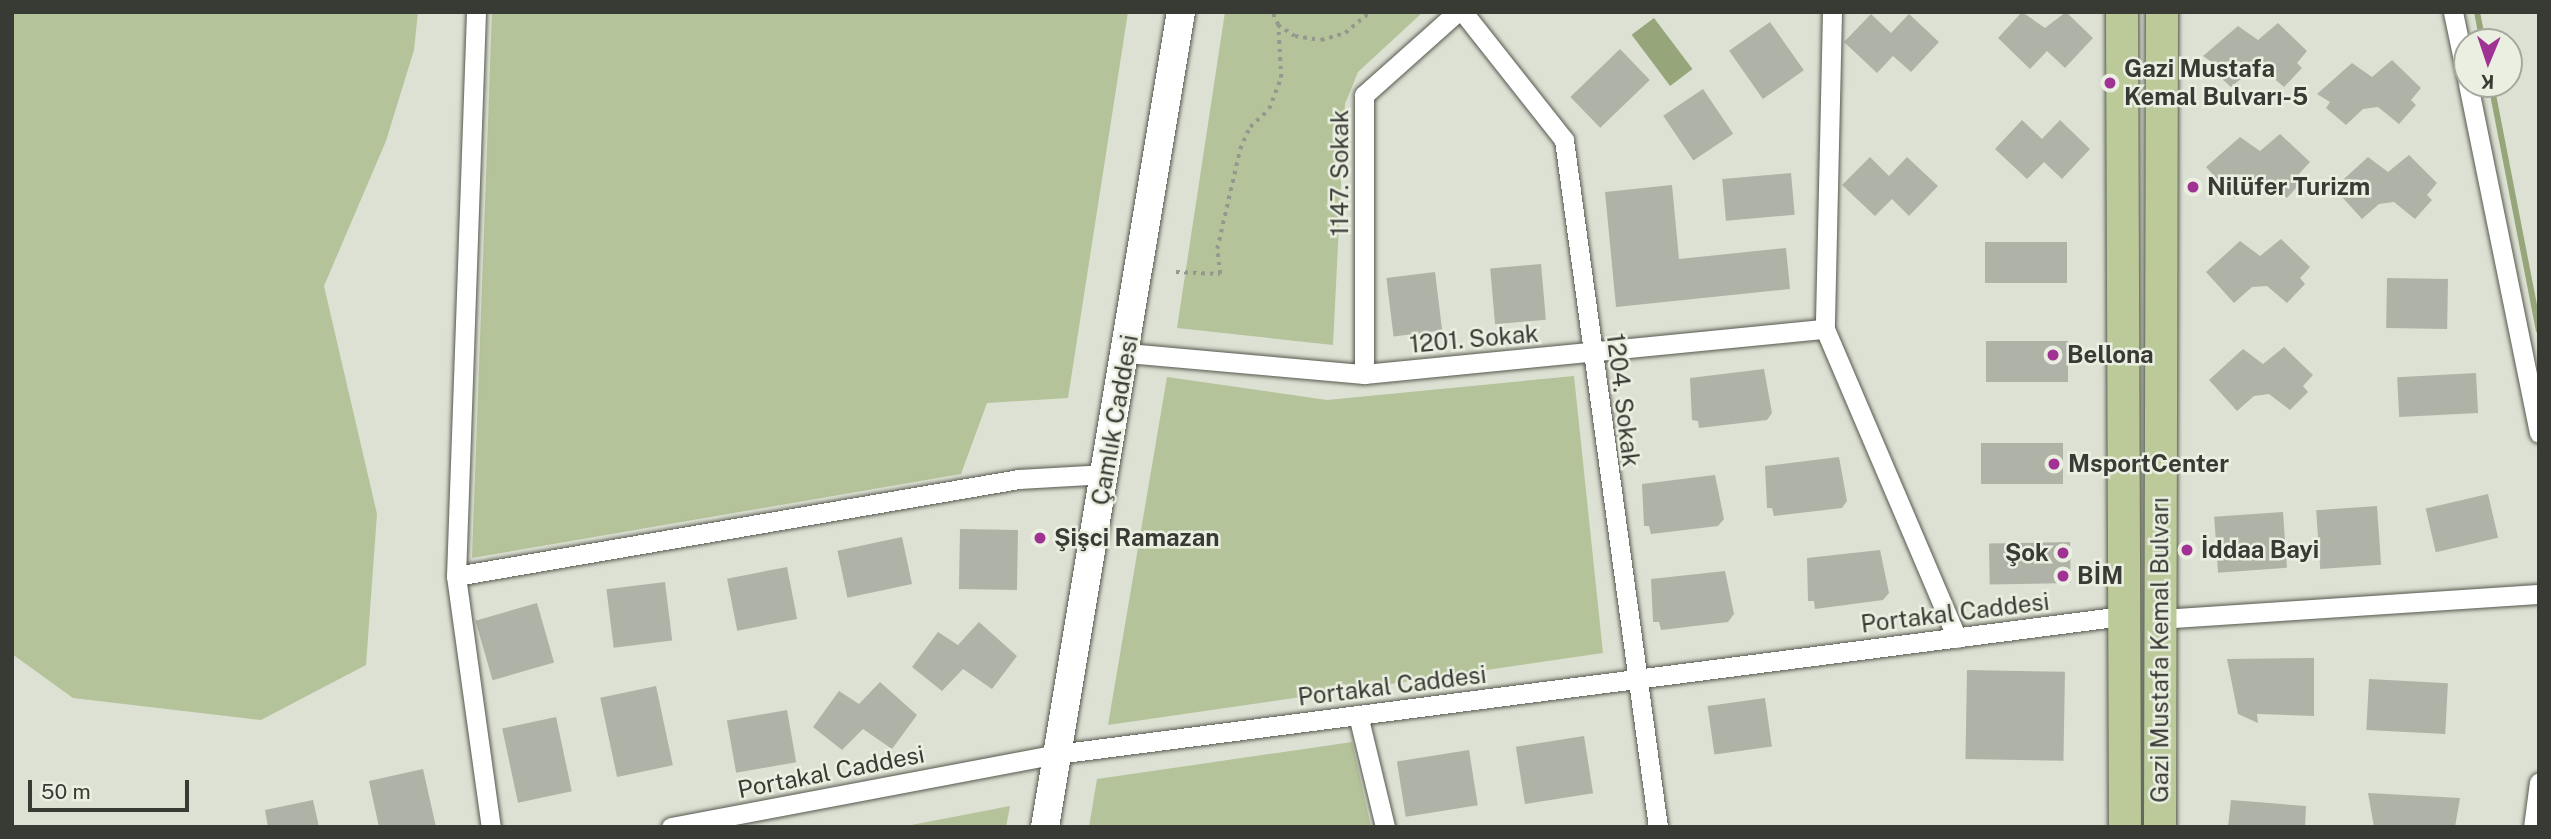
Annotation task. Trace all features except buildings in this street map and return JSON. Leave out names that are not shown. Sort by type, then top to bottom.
[{"type":"main road","name":"Gazi Mustafa Kemal Bulvarı","points":[[2122,12],[2125,827]]},
{"type":"main road","name":"Gazi Mustafa Kemal Bulvarı","points":[[2160,827],[2162,12]]},
{"type":"street","points":[[476,12],[456,576],[491,827]]},
{"type":"street","name":"Çamlık Caddesi","points":[[1045,827],[1127,353],[1181,12]]},
{"type":"street","name":"1147. Sokak","points":[[1364,374],[1364,95],[1457,12]]},
{"type":"street","name":"1204. Sokak","points":[[1463,12],[1564,140],[1634,679],[1658,827]]},
{"type":"street","points":[[1832,12],[1825,329],[1957,638]]},
{"type":"street","points":[[2471,98],[2539,433]]},
{"type":"street","name":"1201. Sokak","points":[[1127,353],[1364,374],[1825,329]]},
{"type":"street","points":[[456,576],[1018,479],[1106,474]]},
{"type":"street","points":[[2160,619],[2539,594]]},
{"type":"street","name":"Portakal Caddesi","points":[[671,827],[1057,754],[2123,616]]},
{"type":"street","points":[[1358,715],[1385,827]]},
{"type":"street","points":[[2533,827],[2539,782]]},
{"type":"path","points":[[1176,272],[1220,274],[1217,250],[1240,149],[1250,127],[1269,109],[1281,78],[1278,25],[1272,12]]},
{"type":"path","points":[[1278,25],[1295,37],[1321,40],[1345,33],[1370,12]]},
{"type":"shaded area","points":[[12,12],[418,12],[414,50],[386,141],[324,286],[377,514],[366,665],[261,720],[73,698],[12,654]]},
{"type":"shaded area","points":[[492,12],[1128,12],[1068,398],[987,403],[961,474],[472,558]]},
{"type":"shaded area","points":[[1225,12],[1423,12],[1358,72],[1345,104],[1333,345],[1177,328]]},
{"type":"shaded area","points":[[1654,18],[1693,69],[1670,86],[1632,35]]},
{"type":"shaded area","points":[[1574,376],[1603,653],[1108,725],[1167,377],[1327,400]]},
{"type":"shaded area","points":[[1352,742],[1371,827],[1089,827],[1097,779]]},
{"type":"shaded area","points":[[1010,806],[1006,827],[901,827]]},
{"type":"waterway","points":[[2477,12],[2480,28]]},
{"type":"waterway","points":[[2494,98],[2539,330]]},
{"type":"place","name":"Gazi Mustafa Kemal Bulvarı-5","points":[[2110,83]]},
{"type":"place","name":"Nilüfer Turizm","points":[[2193,187]]},
{"type":"place","name":"Bellona","points":[[2053,355]]},
{"type":"place","name":"MsportCenter","points":[[2054,464]]},
{"type":"place","name":"Şişci Ramazan","points":[[1040,538]]},
{"type":"place","name":"İddaa Bayi","points":[[2187,550]]},
{"type":"place","name":"Şok","points":[[2063,553]]},
{"type":"place","name":"BİM","points":[[2063,576]]}]
